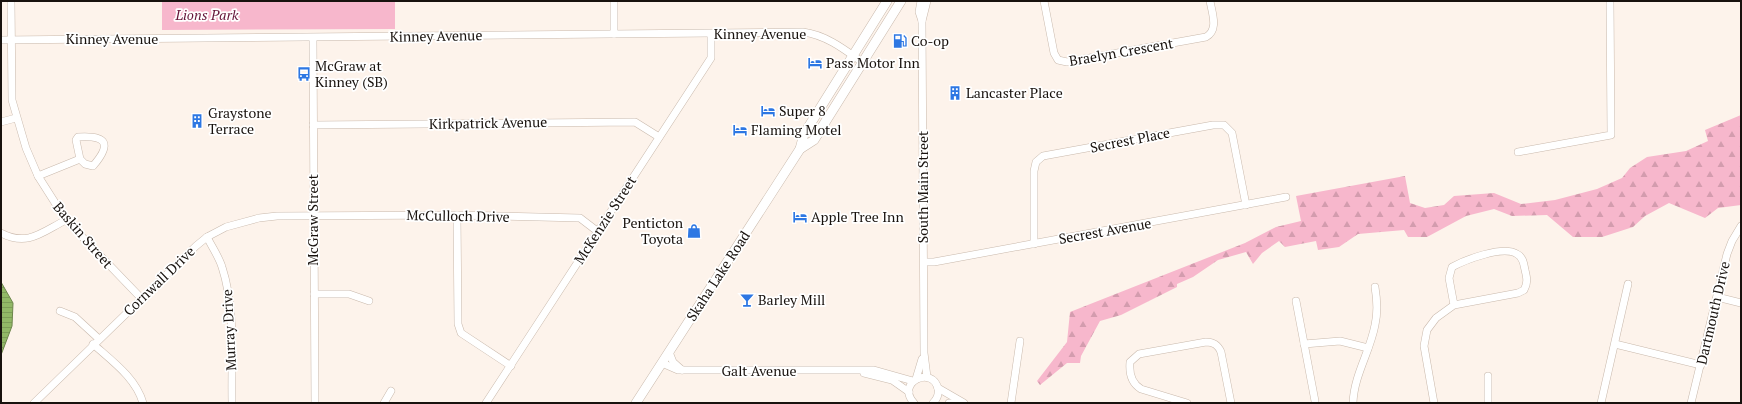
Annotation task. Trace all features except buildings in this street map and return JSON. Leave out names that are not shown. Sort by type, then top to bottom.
[{"type":"main road","name":"Skaha Lake Road","points":[[636,403],[800,149],[804,134],[887,1]]},
{"type":"main road","name":"Skaha Lake Road","points":[[800,149],[814,140],[901,1]]},
{"type":"street","name":"Baskin Street","points":[[11,1],[11,90],[16,118],[38,176],[66,220],[141,298]]},
{"type":"street","points":[[614,1],[614,34]]},
{"type":"street","name":"South Main Street","points":[[921,1],[919,12],[922,21]]},
{"type":"street","name":"South Main Street","points":[[927,1],[922,21],[924,353],[927,378]]},
{"type":"street","name":"Braelyn Crescent","points":[[1044,1],[1054,53],[1058,60],[1067,62],[1206,37],[1212,32],[1214,25],[1210,1]]},
{"type":"street","points":[[1518,152],[1611,134],[1610,1]]},
{"type":"street","name":"Kinney Avenue","points":[[1,40],[614,34],[813,34],[828,39],[862,62]]},
{"type":"street","name":"McKenzie Street","points":[[486,403],[711,58],[711,34]]},
{"type":"street","name":"McGraw Street","points":[[313,38],[315,403]]},
{"type":"street","points":[[1,122],[16,118]]},
{"type":"street","name":"Kirkpatrick Avenue","points":[[313,125],[635,122],[659,137]]},
{"type":"street","name":"Secrest Place","points":[[1034,244],[1034,171],[1036,162],[1043,156],[1213,125],[1224,125],[1232,133],[1246,205]]},
{"type":"street","points":[[94,136],[101,139],[104,145],[104,152],[93,166],[85,164],[80,159],[76,140],[78,137],[94,136]]},
{"type":"street","points":[[38,176],[80,159]]},
{"type":"street","name":"Secrest Avenue","points":[[924,262],[934,262],[1286,197]]},
{"type":"street","name":"McCulloch Drive","points":[[313,215],[457,215],[580,218],[597,231]]},
{"type":"street","name":"Cornwall Drive","points":[[34,403],[182,258],[207,237],[226,227],[259,218],[313,215]]},
{"type":"street","points":[[457,215],[461,333],[510,366]]},
{"type":"street","points":[[1,233],[19,240],[32,238],[66,220]]},
{"type":"street","name":"Dartmouth Drive","points":[[1692,403],[1727,254],[1732,241],[1741,226]]},
{"type":"street","name":"Murray Drive","points":[[207,237],[222,266],[229,292],[231,318],[232,403]]},
{"type":"street","points":[[1434,403],[1424,346],[1427,330],[1436,318],[1454,305],[1518,293],[1524,290],[1527,281],[1521,256],[1512,252],[1484,254],[1452,267],[1449,278],[1454,305]]},
{"type":"street","points":[[1601,403],[1628,284]]},
{"type":"street","points":[[1353,403],[1355,382],[1376,324],[1377,301],[1375,287]]},
{"type":"street","points":[[314,294],[349,294],[369,301]]},
{"type":"street","points":[[1717,297],[1741,303]]},
{"type":"street","points":[[1296,301],[1315,401]]},
{"type":"street","points":[[60,311],[75,316],[96,342],[127,375],[135,386],[143,403]]},
{"type":"street","points":[[1011,403],[1020,341]]},
{"type":"street","points":[[1304,344],[1340,341],[1368,348]]},
{"type":"street","points":[[1187,403],[1141,389],[1135,385],[1132,380],[1130,362],[1139,354],[1213,342],[1219,346],[1221,352],[1230,403]]},
{"type":"street","points":[[1615,344],[1701,365]]},
{"type":"street","points":[[669,352],[673,362],[682,370]]},
{"type":"street","name":"South Main Street","points":[[909,392],[915,380],[924,353]]},
{"type":"street","name":"Galt Avenue","points":[[662,363],[673,369],[682,370],[874,370],[915,380]]},
{"type":"street","name":"Galt Avenue","points":[[858,371],[892,380],[909,392]]},
{"type":"street","points":[[1488,376],[1488,403]]},
{"type":"street","points":[[915,380],[927,378],[934,381],[938,388],[938,395],[933,403]]},
{"type":"street","points":[[938,388],[965,403]]},
{"type":"street","points":[[384,403],[391,391]]},
{"type":"street","points":[[909,392],[914,403]]},
{"type":"street","points":[[949,403],[965,403]]},
{"type":"green space","name":"Lions Park","points":[[162,1],[395,1],[395,29],[162,30]]},
{"type":"green space","points":[[1741,115],[1741,205],[1718,208],[1705,218],[1669,203],[1645,216],[1633,227],[1602,237],[1573,237],[1547,215],[1512,216],[1494,209],[1466,216],[1427,237],[1408,237],[1404,230],[1358,234],[1339,247],[1318,250],[1316,241],[1285,247],[1279,241],[1262,253],[1253,264],[1246,252],[1218,260],[1193,277],[1177,284],[1177,287],[1121,315],[1100,321],[1081,356],[1080,363],[1067,363],[1040,385],[1037,381],[1067,342],[1070,312],[1245,243],[1276,227],[1301,221],[1296,196],[1405,176],[1410,203],[1425,208],[1444,205],[1454,196],[1494,193],[1521,204],[1555,200],[1597,189],[1622,178],[1630,168],[1647,157],[1686,151],[1708,141],[1705,130]]},
{"type":"shaded area","points":[[1,282],[13,303],[12,326],[1,355]]},
{"type":"place","name":"Co-op","points":[[900,41]]},
{"type":"place","name":"Pass Motor Inn","points":[[815,63]]},
{"type":"place","name":"McGraw at Kinney (SB)","points":[[304,74]]},
{"type":"place","name":"Lancaster Place","points":[[955,93]]},
{"type":"place","name":"Super 8","points":[[768,111]]},
{"type":"place","name":"Graystone Terrace","points":[[197,121]]},
{"type":"place","name":"Flaming Motel","points":[[740,130]]},
{"type":"place","name":"Apple Tree Inn","points":[[800,217]]},
{"type":"place","name":"Penticton Toyota","points":[[694,231]]},
{"type":"place","name":"Barley Mill","points":[[747,300]]}]
